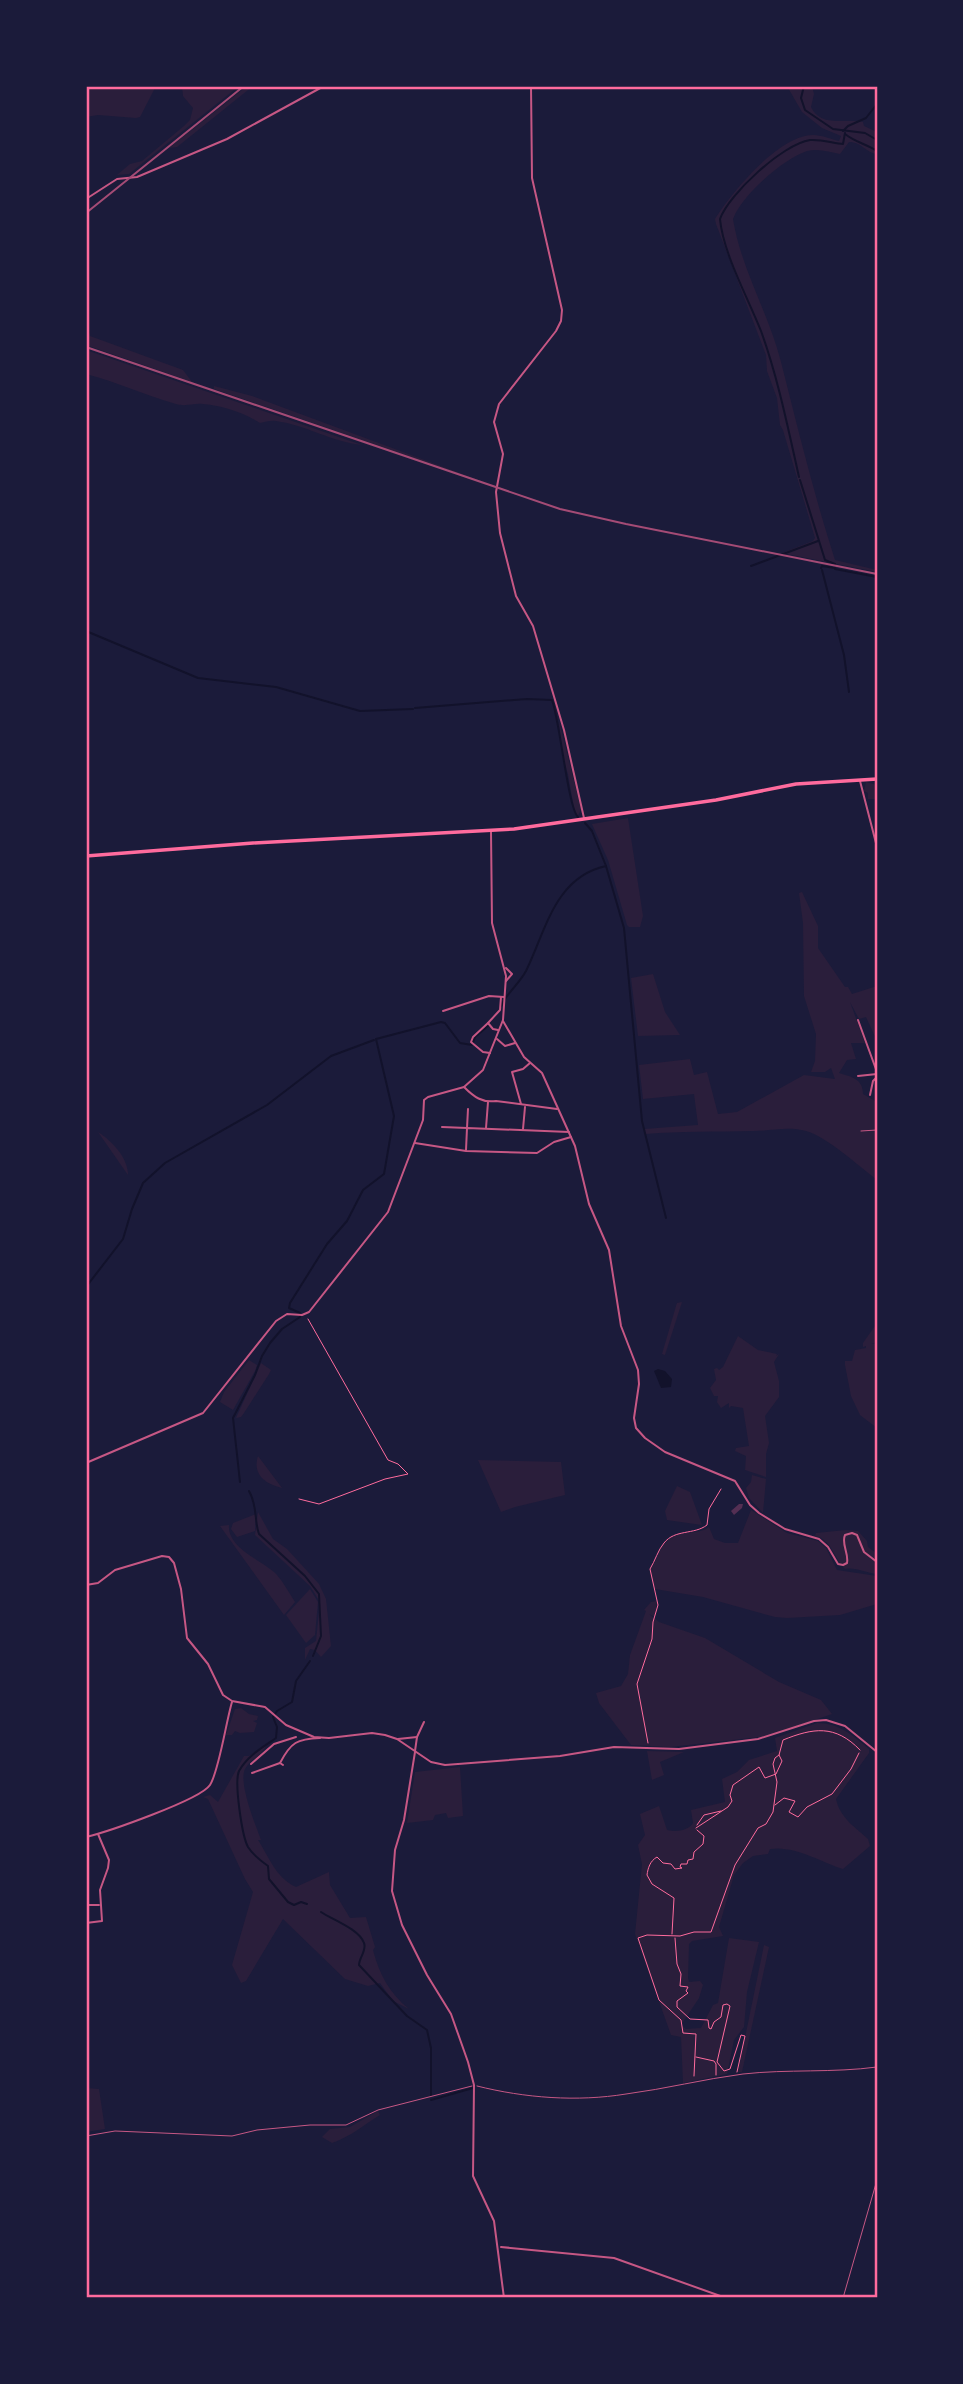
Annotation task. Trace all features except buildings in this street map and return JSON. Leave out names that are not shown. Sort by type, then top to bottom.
[{"type":"main road","points":[[86,856],[253,843],[491,831],[603,818],[796,784],[877,779]]},
{"type":"street","points":[[86,199],[117,179],[136,177],[227,139],[324,86]]},
{"type":"street","points":[[531,86],[532,178],[562,310],[556,331],[499,404],[495,415],[495,428],[503,454],[497,500],[500,533],[509,573],[516,596],[533,626],[564,730],[585,820]]},
{"type":"street","points":[[860,779],[877,847]]},
{"type":"street","points":[[583,810],[589,817],[603,818]]},
{"type":"street","points":[[568,822],[580,817],[583,810]]},
{"type":"street","points":[[491,831],[492,923],[506,968],[506,981],[500,1010],[471,1042],[483,1052],[491,1053]]},
{"type":"street","points":[[506,968],[512,974],[506,981]]},
{"type":"street","points":[[443,1011],[482,997],[503,997]]},
{"type":"street","points":[[86,1463],[203,1413],[275,1321],[287,1314],[307,1314],[385,1218],[423,1120],[424,1100],[464,1087],[484,1070],[503,1020],[503,997]]},
{"type":"street","points":[[503,1020],[515,1043],[530,1063],[542,1073],[571,1136],[589,1204],[609,1250],[621,1326],[638,1370],[639,1384],[634,1418],[640,1433],[676,1458],[735,1481],[759,1513],[785,1529],[824,1542],[838,1564],[847,1563],[843,1539],[845,1535],[852,1533],[857,1535],[864,1552],[877,1562]]},
{"type":"street","points":[[858,1020],[877,1074],[870,1094]]},
{"type":"street","points":[[488,1023],[499,1030]]},
{"type":"street","points":[[497,1038],[505,1046],[515,1043]]},
{"type":"street","points":[[523,1130],[523,1105],[512,1072],[523,1069],[530,1063]]},
{"type":"street","points":[[858,1076],[877,1074]]},
{"type":"street","points":[[464,1087],[477,1099],[488,1102],[558,1110]]},
{"type":"street","points":[[486,1129],[488,1102]]},
{"type":"street","points":[[466,1151],[468,1109]]},
{"type":"street","points":[[442,1127],[569,1132]]},
{"type":"street","points":[[415,1143],[466,1151],[537,1153],[554,1142],[571,1136]]},
{"type":"street","points":[[86,1586],[98,1583],[115,1570],[162,1556],[169,1557],[174,1563],[181,1590],[187,1638],[208,1664],[223,1695],[233,1701],[265,1707],[286,1725],[321,1738]]},
{"type":"street","points":[[86,1837],[199,1795],[208,1788],[213,1779],[233,1701]]},
{"type":"street","points":[[253,1773],[281,1764],[288,1749],[300,1740],[376,1733],[397,1739],[431,1762],[445,1765],[560,1756],[606,1747],[679,1749],[752,1740],[814,1721],[826,1720],[845,1726],[877,1752]]},
{"type":"street","points":[[424,1722],[417,1737],[404,1820],[395,1850],[392,1891],[402,1925],[427,1975],[451,2014],[474,2085],[473,2176],[475,2185],[493,2217],[504,2298]]},
{"type":"street","points":[[251,1764],[274,1744],[296,1737]]},
{"type":"street","points":[[397,1739],[417,1737]]},
{"type":"street","points":[[86,1923],[102,1921],[101,1882],[108,1868],[108,1860],[98,1834]]},
{"type":"street","points":[[86,1905],[100,1905]]},
{"type":"street","points":[[499,2246],[614,2258],[726,2298]]},
{"type":"lane","points":[[861,1131],[877,1130]]},
{"type":"lane","points":[[86,2136],[115,2131],[232,2136],[257,2130],[346,2125],[378,2110],[474,2085],[522,2096],[595,2097],[625,2095],[770,2072],[852,2071],[877,2067]]},
{"type":"lane","points":[[844,2298],[877,2180]]},
{"type":"path","points":[[299,1499],[319,1504],[376,1482],[408,1474],[398,1464],[388,1460],[307,1314]]},
{"type":"path","points":[[648,1748],[637,1684],[652,1639],[658,1605],[650,1569],[663,1544],[670,1537],[702,1529],[707,1525],[709,1509],[721,1489]]},
{"type":"path","points":[[775,1805],[785,1798],[793,1800],[789,1812],[798,1818],[807,1807],[832,1794],[861,1751],[843,1737],[823,1729],[783,1740],[773,1767],[776,1774]]},
{"type":"path","points":[[695,2082],[696,2034],[683,2033],[681,2020],[659,2000],[638,1938],[644,1935],[673,1936],[711,1932],[733,1868],[758,1828],[766,1824],[775,1805],[776,1774],[782,1761],[779,1755]]},
{"type":"path","points":[[696,1828],[723,1810],[732,1801],[733,1785],[759,1767],[765,1778],[776,1774]]},
{"type":"path","points":[[696,1828],[697,1822],[704,1815],[723,1810]]},
{"type":"path","points":[[696,1828],[705,1840],[694,1852],[695,1857],[688,1860],[687,1864],[681,1864],[682,1868],[675,1869],[657,1857],[650,1865],[647,1875],[652,1884],[674,1898],[673,1936],[681,1974],[680,1986],[688,1987],[688,1993],[677,2001],[680,2010],[690,2019],[708,2020],[711,2029],[714,2022],[721,2017],[723,2005],[730,2007],[717,2062],[724,2071],[730,2069],[741,2035],[745,2036],[737,2074]]},
{"type":"path","points":[[694,2057],[714,2061],[716,2064]]},
{"type":"shaded area","points":[[86,86],[156,86],[140,117],[136,118],[98,115],[86,117]]},
{"type":"shaded area","points":[[182,86],[239,86],[129,174],[117,175],[130,164],[142,161],[190,120],[193,108],[183,96]]},
{"type":"shaded area","points":[[247,86],[253,86],[177,147],[169,148]]},
{"type":"shaded area","points":[[787,86],[812,86],[814,94],[811,107],[821,118],[863,122],[864,126],[877,132],[877,154],[849,142],[840,154],[811,150],[797,155],[754,189],[733,219],[742,256],[776,344],[835,560],[877,572],[782,553],[815,538],[780,425],[777,398],[767,371],[766,355],[715,219],[757,167],[786,144],[813,135],[839,141],[841,136],[822,128],[802,112]]},
{"type":"shaded area","points":[[86,320],[90,336],[183,370],[192,382],[86,345]]},
{"type":"shaded area","points":[[86,350],[362,445],[340,441],[287,423],[260,423],[218,406],[176,404],[86,374]]},
{"type":"shaded area","points":[[214,386],[252,396],[492,485],[214,389]]},
{"type":"shaded area","points":[[559,721],[581,809],[578,816],[575,814],[562,755]]},
{"type":"shaded area","points":[[866,782],[877,785],[877,799],[868,799],[868,793],[864,791]]},
{"type":"shaded area","points":[[628,818],[643,916],[640,927],[627,925],[608,860],[592,824]]},
{"type":"shaded area","points":[[802,892],[818,926],[818,948],[845,987],[848,987],[852,994],[877,986],[877,1041],[866,1017],[859,1019],[850,1002],[865,1043],[851,1043],[856,1059],[847,1060],[839,1073],[856,1079],[863,1089],[863,1094],[877,1102],[877,1180],[823,1139],[806,1131],[786,1129],[645,1134],[644,1129],[698,1125],[694,1094],[643,1099],[639,1065],[690,1059],[694,1075],[707,1072],[718,1114],[737,1112],[804,1075],[835,1079],[831,1068],[825,1072],[811,1072],[815,1061],[816,1034],[804,996],[803,923],[799,893]]},
{"type":"shaded area","points":[[653,974],[665,1012],[680,1035],[638,1036],[631,978]]},
{"type":"shaded area","points":[[98,1132],[118,1150],[128,1175]]},
{"type":"shaded area","points":[[682,1302],[665,1355],[662,1354],[677,1303]]},
{"type":"shaded area","points":[[877,1323],[877,1342],[871,1344],[877,1343],[877,1428],[860,1415],[851,1396],[845,1361],[852,1361],[855,1350],[866,1348],[863,1343]]},
{"type":"shaded area","points":[[738,1336],[758,1350],[777,1354],[776,1356],[779,1354],[774,1362],[779,1381],[779,1397],[765,1416],[769,1443],[766,1477],[745,1470],[746,1456],[735,1451],[736,1448],[749,1446],[743,1408],[729,1408],[729,1403],[721,1408],[717,1402],[718,1396],[714,1396],[710,1388],[716,1380],[714,1369],[723,1367]]},
{"type":"shaded area","points":[[249,1360],[257,1365],[233,1410],[220,1402],[224,1392]]},
{"type":"shaded area","points":[[261,1363],[271,1370],[244,1413],[236,1418]]},
{"type":"shaded area","points":[[654,1371],[665,1371],[672,1379],[671,1387],[661,1388]]},
{"type":"shaded area","points":[[258,1456],[282,1488],[262,1478],[257,1468]]},
{"type":"shaded area","points":[[478,1460],[561,1462],[565,1495],[501,1512]]},
{"type":"shaded area","points":[[752,1475],[766,1479],[763,1513],[749,1498],[746,1488]]},
{"type":"shaded area","points":[[677,1486],[690,1492],[702,1525],[667,1520],[665,1511]]},
{"type":"shaded area","points":[[751,1510],[787,1533],[818,1541],[826,1548],[837,1570],[877,1576],[877,1604],[840,1615],[787,1618],[703,1597],[655,1589],[649,1570],[667,1540],[676,1535],[709,1527],[714,1539],[725,1543],[738,1543]]},
{"type":"shaded area","points":[[258,1512],[273,1539],[287,1549],[319,1584],[326,1599],[331,1646],[321,1657],[315,1650],[310,1649],[305,1660],[305,1648],[316,1641],[320,1602],[310,1586],[255,1535]]},
{"type":"shaded area","points":[[256,1514],[255,1531],[237,1537],[231,1529],[233,1523]]},
{"type":"shaded area","points":[[229,1525],[230,1533],[240,1548],[277,1575],[295,1602],[284,1615],[220,1526]]},
{"type":"shaded area","points":[[858,1531],[867,1541],[868,1547],[877,1554],[877,1574],[845,1569],[829,1545],[815,1536],[816,1533]]},
{"type":"shaded area","points":[[310,1589],[318,1602],[315,1635],[306,1643],[286,1615]]},
{"type":"shaded area","points":[[657,1601],[655,1617],[649,1614],[659,1622],[705,1638],[779,1682],[821,1700],[832,1714],[768,1736],[670,1747],[631,1745],[599,1703],[596,1693],[621,1686],[628,1674],[630,1655],[646,1611],[644,1610],[651,1602]]},
{"type":"shaded area","points":[[241,1708],[258,1716],[257,1720],[253,1721],[257,1723],[254,1732],[235,1731],[232,1735],[226,1735],[235,1709]]},
{"type":"shaded area","points":[[817,1723],[839,1728],[869,1749],[869,1753],[836,1799],[844,1817],[868,1839],[870,1846],[843,1869],[798,1852],[779,1848],[770,1849],[768,1854],[753,1856],[743,1863],[734,1875],[719,1927],[723,1936],[692,1941],[689,1944],[689,1982],[700,1981],[703,1985],[699,1998],[681,2025],[686,2029],[701,2028],[713,2005],[718,2003],[729,1938],[759,1942],[747,1992],[744,2027],[734,2040],[727,2074],[683,2083],[681,2037],[671,2035],[635,1934],[642,1864],[638,1845],[645,1835],[640,1814],[659,1806],[667,1830],[688,1828],[693,1823],[691,1810],[725,1802],[722,1779],[737,1772],[749,1760],[777,1751],[775,1738]]},
{"type":"shaded area","points":[[267,1743],[243,1775],[248,1804],[261,1840],[258,1840],[278,1873],[296,1887],[329,1872],[330,1885],[350,1918],[366,1917],[378,1967],[396,1997],[409,2009],[393,2001],[380,1983],[368,1986],[345,1979],[283,1919],[246,1981],[241,1983],[232,1965],[253,1892],[208,1799],[203,1797],[210,1795],[218,1802],[244,1756],[249,1756]]},
{"type":"shaded area","points":[[647,1751],[684,1752],[660,1762],[664,1775],[652,1780]]},
{"type":"shaded area","points":[[460,1767],[463,1816],[448,1818],[446,1813],[435,1815],[433,1820],[407,1823],[415,1772]]},
{"type":"shaded area","points":[[764,1945],[769,1947],[742,2072],[738,2072]]},
{"type":"shaded area","points":[[86,2088],[99,2089],[105,2129],[86,2132]]},
{"type":"shaded area","points":[[378,2111],[380,2115],[339,2140],[332,2143],[322,2137],[330,2129],[350,2127]]},
{"type":"waterway","points":[[804,86],[801,98],[805,110],[833,129],[865,133],[877,140]]},
{"type":"waterway","points":[[843,131],[866,118],[877,104]]},
{"type":"waterway","points":[[799,477],[767,349],[731,261],[720,219],[745,184],[772,160],[810,140],[843,144],[845,133]]},
{"type":"waterway","points":[[845,134],[877,151]]},
{"type":"waterway","points":[[800,480],[825,560],[835,564]]},
{"type":"waterway","points":[[751,566],[818,541]]},
{"type":"waterway","points":[[821,568],[835,568]]},
{"type":"waterway","points":[[835,569],[877,577]]},
{"type":"waterway","points":[[822,570],[844,655],[849,692]]},
{"type":"waterway","points":[[86,631],[198,678],[276,687],[360,711],[413,709]]},
{"type":"waterway","points":[[415,708],[527,699],[552,700],[571,798],[578,817]]},
{"type":"waterway","points":[[501,1006],[526,971],[554,907],[564,893],[575,881],[606,866],[592,831],[585,823]]},
{"type":"waterway","points":[[606,866],[624,928],[642,1121],[666,1218]]},
{"type":"waterway","points":[[240,1482],[233,1418],[270,1343],[282,1329],[300,1317],[300,1313],[289,1308],[290,1303],[327,1244],[347,1221],[363,1190],[384,1174],[394,1116],[376,1039],[441,1022],[445,1023],[460,1043],[472,1045],[475,1037],[489,1025]]},
{"type":"waterway","points":[[86,1287],[123,1239],[143,1183],[165,1163],[267,1105],[331,1056],[374,1040]]},
{"type":"waterway","points":[[249,1491],[254,1503],[259,1534],[305,1576],[319,1594],[321,1636],[313,1656]]},
{"type":"waterway","points":[[307,1904],[301,1902],[294,1905],[288,1902],[269,1879],[268,1866],[248,1847],[241,1821],[237,1786],[239,1771],[246,1761],[276,1738],[277,1727],[273,1717],[277,1711],[292,1702],[296,1681],[310,1661]]},
{"type":"waterway","points":[[321,1912],[361,1938],[364,1948],[359,1965],[407,2016],[427,2030],[431,2048],[431,2096]]},
{"type":"waterway","points":[[431,2100],[473,2088]]},
{"type":"railway","points":[[86,213],[244,86]]},
{"type":"railway","points":[[86,347],[560,509],[877,574]]}]
